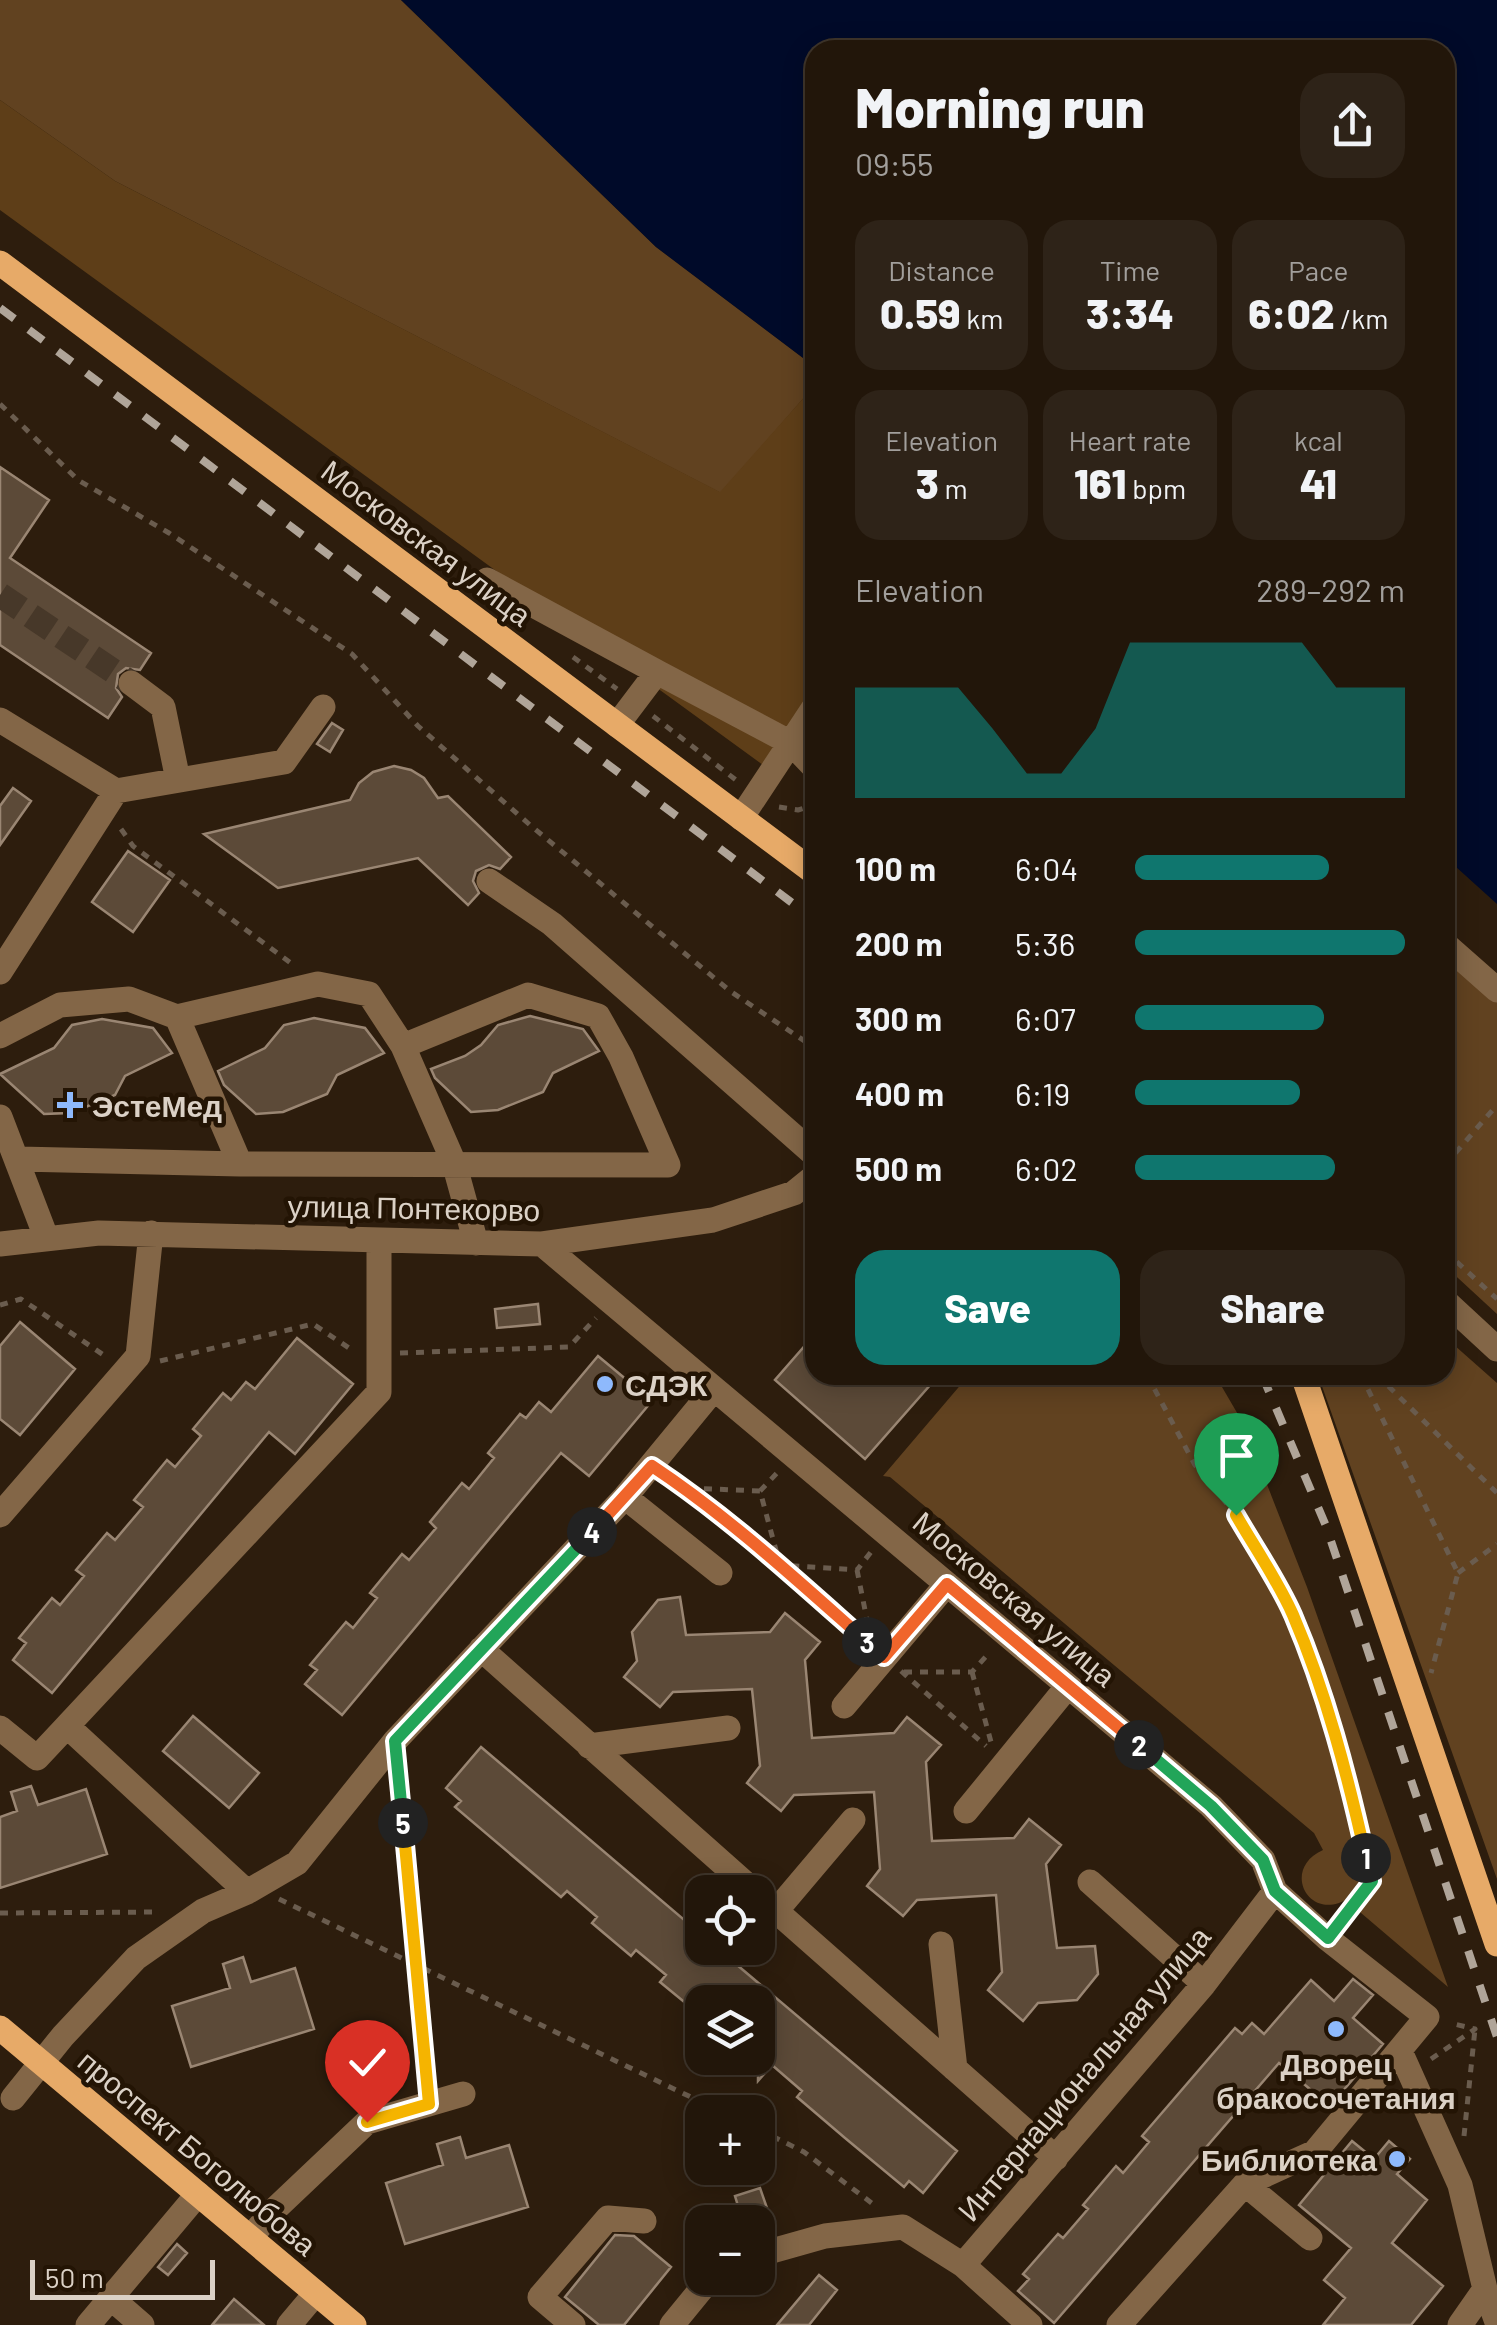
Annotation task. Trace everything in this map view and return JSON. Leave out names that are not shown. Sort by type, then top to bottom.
[{"type":"main road","name":"Московская улица","points":[[0,264],[805,866]]},
{"type":"main road","points":[[1307,1385],[1497,1944]]},
{"type":"main road","name":"проспект Боголюбова","points":[[0,2028],[354,2325]]},
{"type":"street","points":[[487,580],[791,743],[805,758]]},
{"type":"street","points":[[617,725],[657,672]]},
{"type":"street","points":[[131,683],[163,707],[178,780]]},
{"type":"street","points":[[0,972],[112,799],[178,780],[284,762],[323,707]]},
{"type":"street","points":[[0,720],[112,799]]},
{"type":"street","points":[[741,818],[805,721]]},
{"type":"street","points":[[490,881],[552,924],[805,1145]]},
{"type":"street","points":[[1455,953],[1497,990]]},
{"type":"street","points":[[0,1036],[60,1005],[129,999],[177,1017],[238,1006],[318,984],[369,994],[403,1046],[454,1164],[476,1244]]},
{"type":"street","points":[[19,1159],[668,1165],[621,1057],[598,1016],[528,995],[403,1046]]},
{"type":"street","points":[[177,1017],[240,1164]]},
{"type":"street","points":[[0,1117],[46,1237]]},
{"type":"street","name":"улица Понтекорво","points":[[0,1244],[46,1237],[151,1233],[542,1244],[714,1220],[794,1194],[805,1185]]},
{"type":"street","points":[[0,1515],[138,1356],[151,1233]]},
{"type":"street","points":[[0,1728],[38,1758],[379,1392],[380,1241]]},
{"type":"street","name":"Московская улица","points":[[542,1244],[1211,1806],[1263,1860],[1275,1891],[1428,2017]]},
{"type":"street","points":[[1455,1310],[1497,1349]]},
{"type":"street","points":[[13,2098],[136,1958],[202,1911],[247,1892],[297,1863],[395,1741],[625,1497],[714,1389]]},
{"type":"street","points":[[625,1497],[720,1573]]},
{"type":"street","points":[[844,1706],[893,1664],[947,1584]]},
{"type":"street","points":[[480,1648],[735,1875]]},
{"type":"street","points":[[966,1811],[1068,1686]]},
{"type":"street","points":[[67,1726],[247,1892]]},
{"type":"street","points":[[589,1746],[728,1728]]},
{"type":"street","points":[[775,1889],[853,1820]]},
{"type":"street","points":[[1090,1882],[1204,1984]]},
{"type":"street","name":"Интернациональная улица","points":[[903,2227],[962,2265],[1204,1984],[1275,1891]]},
{"type":"street","points":[[775,1911],[1056,2158]]},
{"type":"street","points":[[942,1944],[955,2070]]},
{"type":"street","points":[[1119,2325],[1244,2184],[1315,2152],[1405,2062],[1428,2017]]},
{"type":"street","points":[[1405,2062],[1460,2185],[1497,2322]]},
{"type":"street","points":[[250,2238],[367,2122],[463,2094]]},
{"type":"street","points":[[1244,2184],[1310,2238]]},
{"type":"street","points":[[88,2325],[198,2194]]},
{"type":"street","points":[[573,2325],[540,2297],[608,2218],[644,2222]]},
{"type":"street","points":[[775,2249],[825,2236],[903,2227]]},
{"type":"street","points":[[962,2265],[1030,2325]]},
{"type":"street","points":[[1460,2325],[1486,2289]]},
{"type":"street","points":[[289,2325],[316,2293]]},
{"type":"street","points":[[672,2325],[696,2295]]},
{"type":"street","points":[[111,2298],[142,2325]]},
{"type":"path","points":[[0,404],[78,480],[169,533],[352,654],[418,726],[530,825],[730,991],[805,1041]]},
{"type":"path","points":[[571,656],[756,795],[777,806],[805,808]]},
{"type":"path","points":[[112,799],[133,846],[318,984]]},
{"type":"path","points":[[1455,1153],[1497,1105]]},
{"type":"path","points":[[1455,1260],[1497,1300]]},
{"type":"path","points":[[0,1305],[21,1299],[126,1370],[313,1324],[360,1355],[569,1347],[596,1318]]},
{"type":"path","points":[[1152,1385],[1196,1465],[1236,1515],[1292,1614],[1334,1736],[1372,1881],[1328,1938]]},
{"type":"path","points":[[1365,1385],[1458,1573]]},
{"type":"path","points":[[1386,1385],[1497,1493]]},
{"type":"path","points":[[652,1466],[780,1565],[872,1646],[857,1570],[871,1552]]},
{"type":"path","points":[[760,1492],[777,1473]]},
{"type":"path","points":[[685,1488],[760,1492]]},
{"type":"path","points":[[760,1492],[780,1565]]},
{"type":"path","points":[[1430,1679],[1458,1573],[1497,1544]]},
{"type":"path","points":[[780,1565],[857,1570]]},
{"type":"path","points":[[972,1672],[989,1652]]},
{"type":"path","points":[[893,1664],[972,1672]]},
{"type":"path","points":[[893,1664],[994,1754],[972,1672]]},
{"type":"path","points":[[395,1741],[429,2104]]},
{"type":"path","points":[[247,1892],[276,1898],[686,2095]]},
{"type":"path","points":[[0,1913],[202,1911]]},
{"type":"path","points":[[1428,2017],[1475,2029]]},
{"type":"path","points":[[1405,2062],[1475,2029]]},
{"type":"path","points":[[1460,2185],[1475,2029]]},
{"type":"path","points":[[775,2138],[804,2152],[903,2227]]},
{"type":"shaded area","points":[[0,0],[401,0],[656,247],[805,359],[805,396],[721,493],[115,181],[0,100]]},
{"type":"shaded area","points":[[0,100],[115,181],[720,492],[805,396],[805,700],[763,765],[0,210]]},
{"type":"shaded area","points":[[1455,963],[1497,1000],[1497,1314],[1455,1275]]},
{"type":"shaded area","points":[[1455,1346],[1497,1383],[1497,1879],[1322,1385],[1455,1385]]},
{"type":"shaded area","points":[[960,1385],[1221,1385],[1243,1423],[1307,1587],[1448,1987],[1354,1907],[1349,1898],[1335,1904],[1312,1899],[1302,1880],[1310,1859],[1323,1850],[1314,1833],[890,1477],[883,1476]]},
{"type":"water","points":[[401,0],[1497,0],[1497,904],[1455,866],[1455,40],[805,40],[805,359],[656,247]]},
{"type":"building","points":[[0,467],[49,500],[10,558],[151,653],[140,670],[126,668],[118,674],[116,688],[122,697],[108,718],[0,645]]},
{"type":"building","points":[[332,723],[343,730],[330,752],[317,744]]},
{"type":"building","points":[[394,766],[424,778],[438,798],[448,796],[511,857],[500,869],[489,865],[476,871],[473,881],[479,893],[468,905],[418,858],[278,888],[204,834],[350,800],[359,783],[373,772]]},
{"type":"building","points":[[13,788],[31,801],[0,845],[0,806]]},
{"type":"building","points":[[128,851],[170,880],[133,932],[92,902]]},
{"type":"building","points":[[530,1016],[583,1029],[599,1051],[553,1073],[543,1092],[498,1110],[471,1112],[435,1078],[431,1069],[465,1056],[498,1025]]},
{"type":"building","points":[[314,1018],[365,1028],[384,1053],[337,1075],[327,1094],[283,1112],[256,1114],[224,1085],[218,1071],[265,1048],[284,1025]]},
{"type":"building","points":[[102,1019],[153,1028],[172,1053],[125,1076],[115,1095],[71,1113],[44,1114],[0,1074],[54,1048],[72,1025]]},
{"type":"building","points":[[538,1304],[540,1324],[497,1328],[495,1309]]},
{"type":"building","points":[[20,1322],[75,1369],[20,1435],[0,1419],[0,1346]]},
{"type":"building","points":[[297,1338],[353,1384],[295,1454],[269,1432],[52,1693],[13,1660],[26,1643],[19,1638],[52,1598],[60,1605],[84,1576],[76,1570],[107,1533],[115,1540],[143,1507],[134,1500],[167,1460],[175,1467],[201,1436],[193,1429],[223,1393],[231,1400],[246,1382],[255,1389]]},
{"type":"building","points":[[805,1346],[805,1385],[930,1385],[865,1459],[775,1380]]},
{"type":"building","points":[[598,1356],[652,1401],[589,1476],[561,1453],[342,1715],[305,1684],[317,1670],[310,1665],[346,1622],[353,1628],[377,1598],[370,1593],[402,1554],[409,1560],[436,1528],[430,1522],[462,1483],[469,1489],[494,1458],[488,1453],[520,1414],[526,1418],[539,1402],[551,1412]]},
{"type":"building","points":[[680,1597],[686,1635],[770,1632],[785,1613],[820,1642],[805,1660],[812,1738],[894,1733],[907,1717],[941,1745],[926,1762],[932,1841],[1014,1838],[1029,1819],[1061,1845],[1046,1864],[1057,1948],[1095,1946],[1098,1974],[1077,2000],[1038,2003],[1023,2021],[988,1990],[1002,1972],[996,1895],[917,1900],[903,1916],[867,1886],[880,1869],[874,1792],[794,1795],[781,1811],[747,1783],[760,1766],[752,1689],[673,1692],[660,1707],[624,1677],[637,1661],[632,1632],[658,1600]]},
{"type":"building","points":[[193,1716],[259,1773],[229,1808],[163,1751]]},
{"type":"building","points":[[481,1747],[685,1921],[685,1965],[737,1965],[761,1985],[685,1985],[685,2003],[660,1982],[666,1975],[636,1950],[631,1956],[592,1923],[597,1917],[567,1891],[561,1897],[455,1807],[461,1801],[446,1788]]},
{"type":"building","points":[[31,1786],[38,1805],[86,1789],[107,1854],[0,1888],[0,1817],[17,1811],[11,1792]]},
{"type":"building","points":[[243,1957],[251,1982],[295,1968],[314,2029],[191,2067],[172,2006],[230,1988],[223,1964]]},
{"type":"building","points":[[1353,1979],[1373,1995],[1353,2018],[1383,2044],[1330,2106],[1279,2063],[1054,2323],[1018,2291],[1029,2279],[1023,2274],[1058,2234],[1063,2238],[1088,2209],[1083,2205],[1116,2166],[1123,2173],[1149,2142],[1142,2136],[1235,2028],[1242,2034],[1252,2023],[1264,2034],[1311,1980],[1334,2001]]},
{"type":"building","points":[[775,1997],[957,2151],[923,2193],[909,2181],[904,2187],[797,2097],[802,2091],[775,2068]]},
{"type":"building","points":[[460,2137],[466,2158],[509,2145],[528,2207],[405,2244],[386,2183],[443,2165],[437,2144]]},
{"type":"building","points":[[1352,2141],[1374,2159],[1389,2141],[1410,2159],[1397,2174],[1427,2200],[1392,2243],[1443,2286],[1411,2325],[1323,2325],[1345,2298],[1324,2280],[1351,2248],[1299,2205]]},
{"type":"building","points":[[760,2188],[766,2205],[738,2205],[735,2196]]},
{"type":"building","points":[[615,2235],[634,2236],[671,2267],[624,2325],[599,2325],[565,2297]]},
{"type":"building","points":[[177,2244],[187,2253],[168,2275],[158,2267]]},
{"type":"building","points":[[819,2275],[837,2290],[809,2325],[777,2325]]},
{"type":"building","points":[[234,2299],[264,2325],[212,2325]]},
{"type":"tunnel","points":[[0,595],[131,683]]},
{"type":"railway","points":[[0,308],[805,912]]},
{"type":"railway","points":[[1266,1385],[1326,1526],[1497,2037]]},
{"type":"place","name":"ЭстеМед","points":[[70,1105]]},
{"type":"place","name":"СДЭК","points":[[605,1384]]},
{"type":"place","name":"Дворец бракосочетания","points":[[1336,2029]]},
{"type":"place","name":"Библиотека","points":[[1397,2159]]},
{"type":"route","points":[[367,2122],[429,2104],[395,1741],[652,1466],[780,1565],[884,1657],[947,1584],[1211,1806],[1263,1860],[1275,1891],[1328,1938],[1372,1881],[1334,1736],[1292,1614],[1236,1515]]}]
